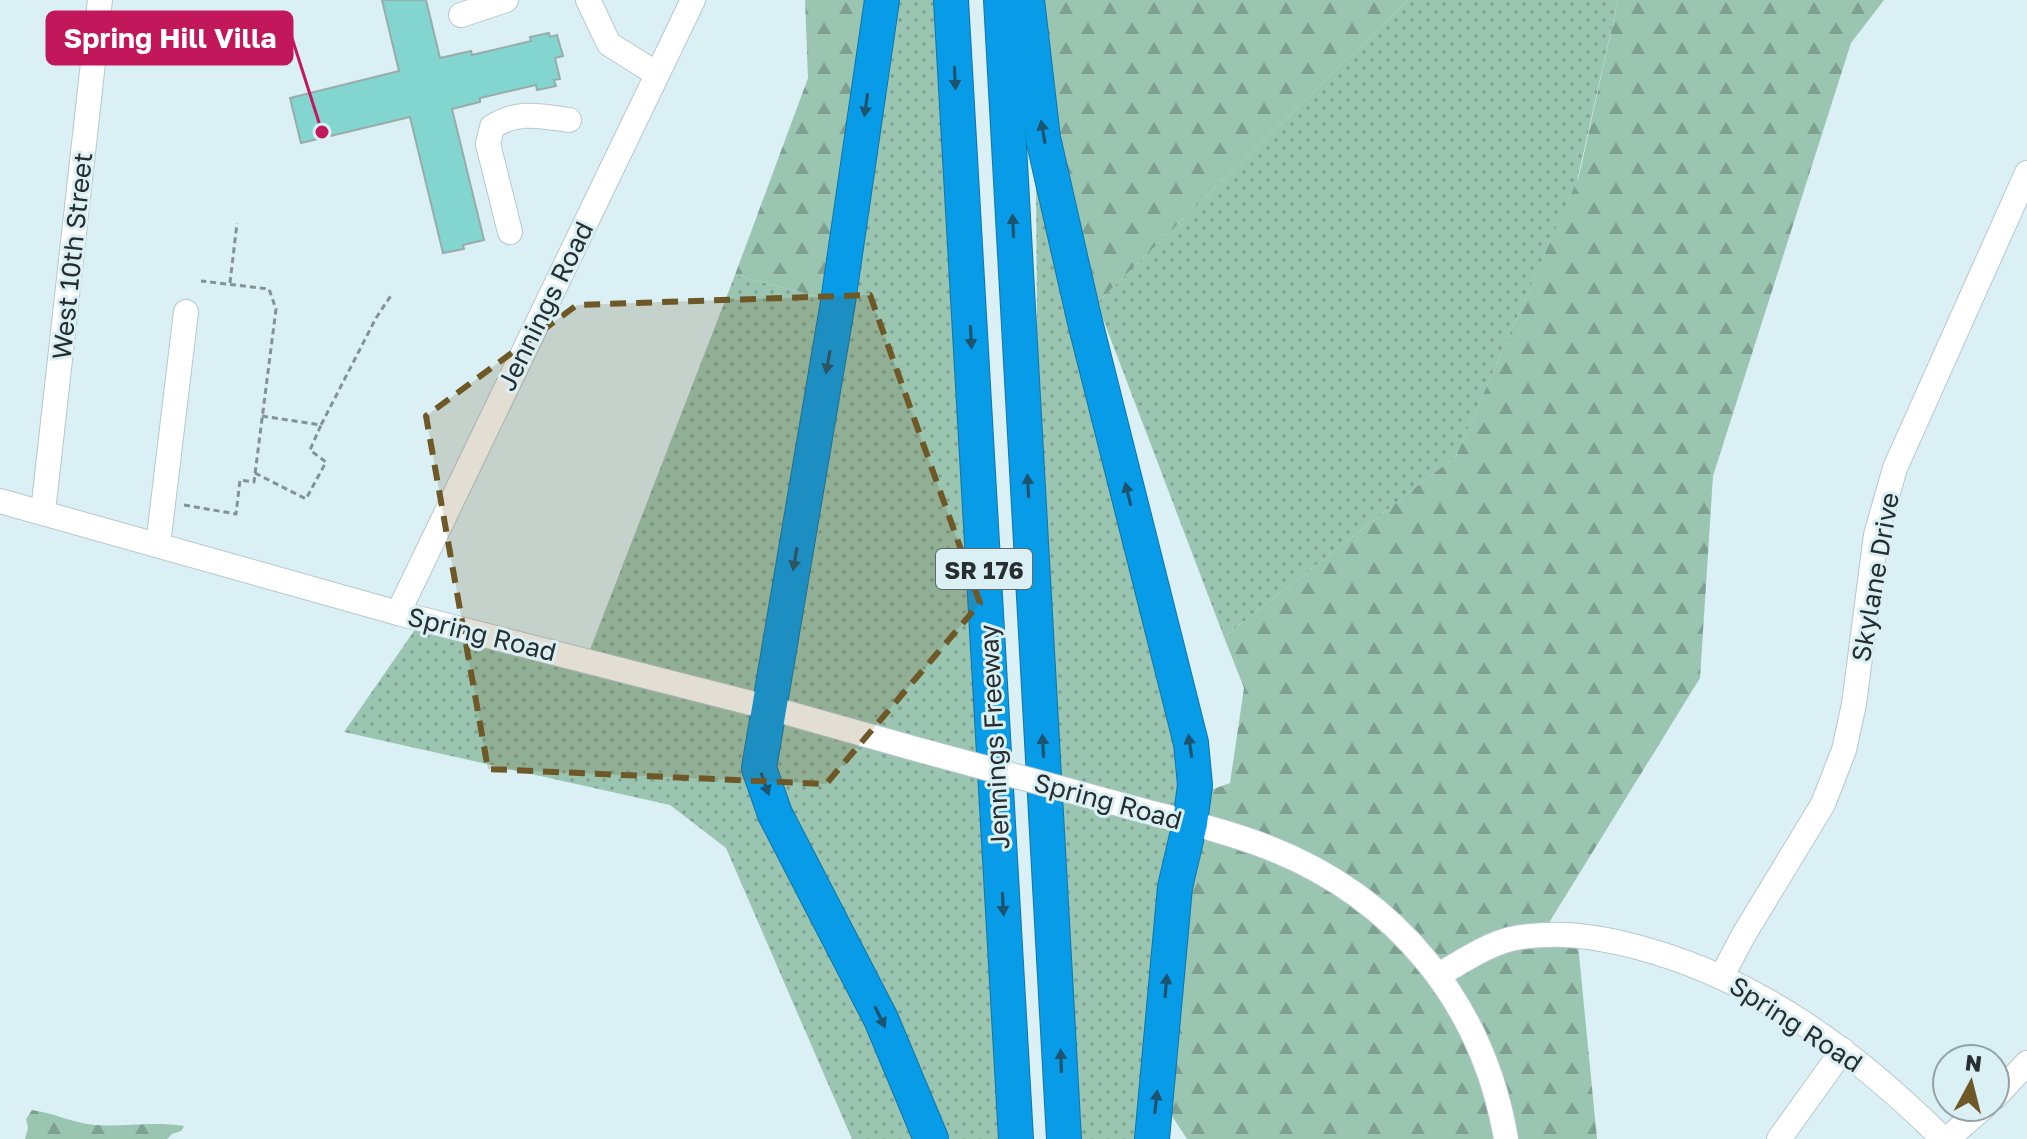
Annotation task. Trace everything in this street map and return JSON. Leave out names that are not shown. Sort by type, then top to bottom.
[{"type":"highway","points":[[882,0],[838,302],[759,768],[775,814],[881,1019],[931,1139]]},
{"type":"highway","name":"Jennings Freeway","points":[[951,0],[1016,1139]]},
{"type":"highway","name":"Jennings Freeway","points":[[1001,0],[1064,1139]]},
{"type":"highway","points":[[1027,0],[1038,100],[1051,174],[1087,333],[1191,743],[1195,785],[1190,823],[1175,887],[1152,1139]]},
{"type":"street","name":"West 10th Street","points":[[43,512],[100,0]]},
{"type":"street","points":[[461,15],[506,0]]},
{"type":"street","points":[[588,0],[609,44],[657,74]]},
{"type":"street","name":"Jennings Road","points":[[398,613],[693,0]]},
{"type":"street","points":[[510,232],[488,144],[492,127],[505,118],[526,114],[569,120]]},
{"type":"street","name":"Skylane Drive","points":[[1722,976],[1756,913],[1823,804],[1844,750],[1854,704],[1876,535],[1895,468],[2027,173]]},
{"type":"street","points":[[158,545],[186,312]]},
{"type":"street","name":"Spring Road","points":[[0,501],[398,613],[770,708],[1268,847],[1316,869],[1373,908],[1440,974],[1507,940],[1542,934],[1577,934],[1658,952],[1722,976],[1783,1010],[1843,1050],[1945,1139]]},
{"type":"street","points":[[1440,974],[1490,1071],[1506,1139]]},
{"type":"street","points":[[1779,1139],[1843,1050]]},
{"type":"street","points":[[2011,1080],[2027,1063]]},
{"type":"street","points":[[1945,1139],[1964,1123]]},
{"type":"path","points":[[230,285],[237,223]]},
{"type":"path","points":[[175,504],[236,514],[240,480],[254,482],[276,309],[269,289],[201,281]]},
{"type":"path","points":[[255,473],[306,499],[326,462],[310,450],[376,318],[392,294]]},
{"type":"path","points":[[262,416],[321,425]]},
{"type":"highlighted area","points":[[870,295],[980,603],[826,784],[488,769],[426,416],[577,305]]},
{"type":"green space","points":[[805,0],[882,0],[838,302],[735,275],[808,78]]},
{"type":"green space","points":[[882,0],[951,0],[1016,1139],[852,1139],[726,848],[670,805],[344,732],[423,618],[586,660],[735,275],[838,302]]},
{"type":"green space","points":[[1027,0],[1408,0],[1097,303]]},
{"type":"green space","points":[[1408,0],[1618,0],[1577,181],[1456,456],[1224,637],[1097,303]]},
{"type":"green space","points":[[1618,0],[1884,0],[1851,43],[1713,476],[1700,678],[1542,934],[1577,934],[1597,1139],[1187,1139],[1157,1093],[1194,796],[1230,783],[1244,688],[1224,637],[1456,456],[1579,176]]},
{"type":"green space","points":[[1041,177],[1166,681],[1181,784],[1147,1139],[1064,1139],[1040,702],[1036,183]]},
{"type":"green space","points":[[32,1110],[95,1125],[184,1126],[167,1139],[25,1139],[28,1128],[26,1119]]},
{"type":"building","points":[[382,0],[426,0],[440,58],[471,51],[472,55],[531,41],[530,37],[549,33],[550,37],[557,35],[563,56],[555,58],[560,79],[554,80],[556,86],[537,90],[536,85],[480,98],[480,102],[452,109],[484,240],[463,245],[464,249],[443,253],[410,117],[301,143],[290,98],[399,71]]},
{"type":"place","name":"Spring Hill Villa","points":[[322,132]]}]
